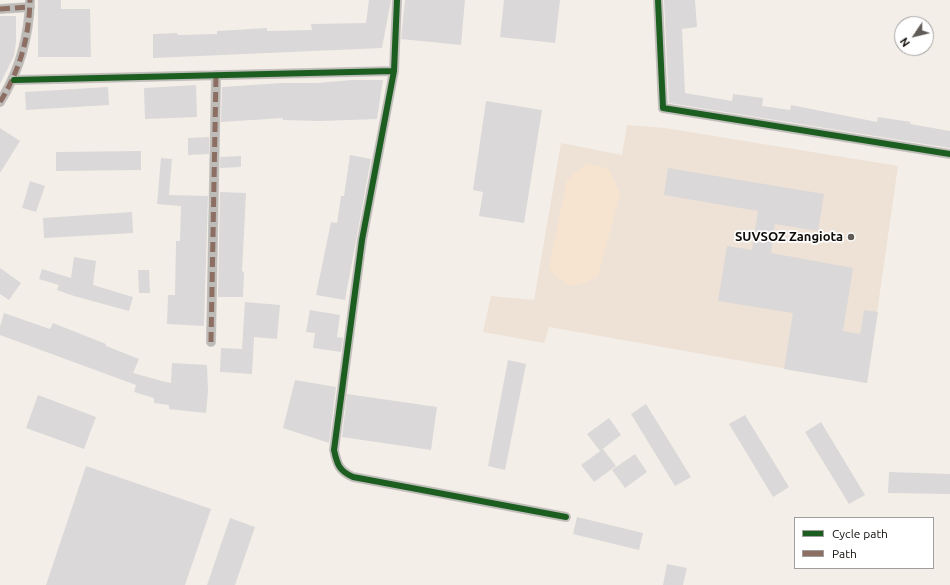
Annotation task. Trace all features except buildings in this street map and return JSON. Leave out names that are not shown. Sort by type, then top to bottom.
[{"type":"street","points":[[397,0],[394,71],[362,240],[334,450],[336,464],[344,473],[353,477],[566,517]]},
{"type":"street","points":[[658,0],[663,108],[950,154]]},
{"type":"street","points":[[0,9],[30,4],[22,57],[14,80],[0,102]]},
{"type":"street","points":[[14,80],[394,71]]},
{"type":"street","points":[[211,342],[216,75]]},
{"type":"shaded area","points":[[627,125],[665,128],[898,166],[867,383],[549,327],[544,343],[483,332],[491,296],[534,300],[561,143],[622,155]]},
{"type":"shaded area","points":[[587,163],[609,169],[620,194],[598,276],[576,285],[571,285],[566,284],[549,268],[567,180]]},
{"type":"marked path","points":[[0,102],[13,78],[22,53],[28,27],[30,0]]},
{"type":"marked path","points":[[0,9],[30,7]]},
{"type":"marked path","points":[[211,342],[216,75]]},
{"type":"cycle path","points":[[397,0],[394,71],[362,240],[334,450],[336,459],[342,470],[353,477],[566,517]]},
{"type":"cycle path","points":[[658,0],[663,108],[950,154]]},
{"type":"cycle path","points":[[14,80],[394,71]]},
{"type":"place","name":"SUVSOZ Zangiota","points":[[851,237]]}]
